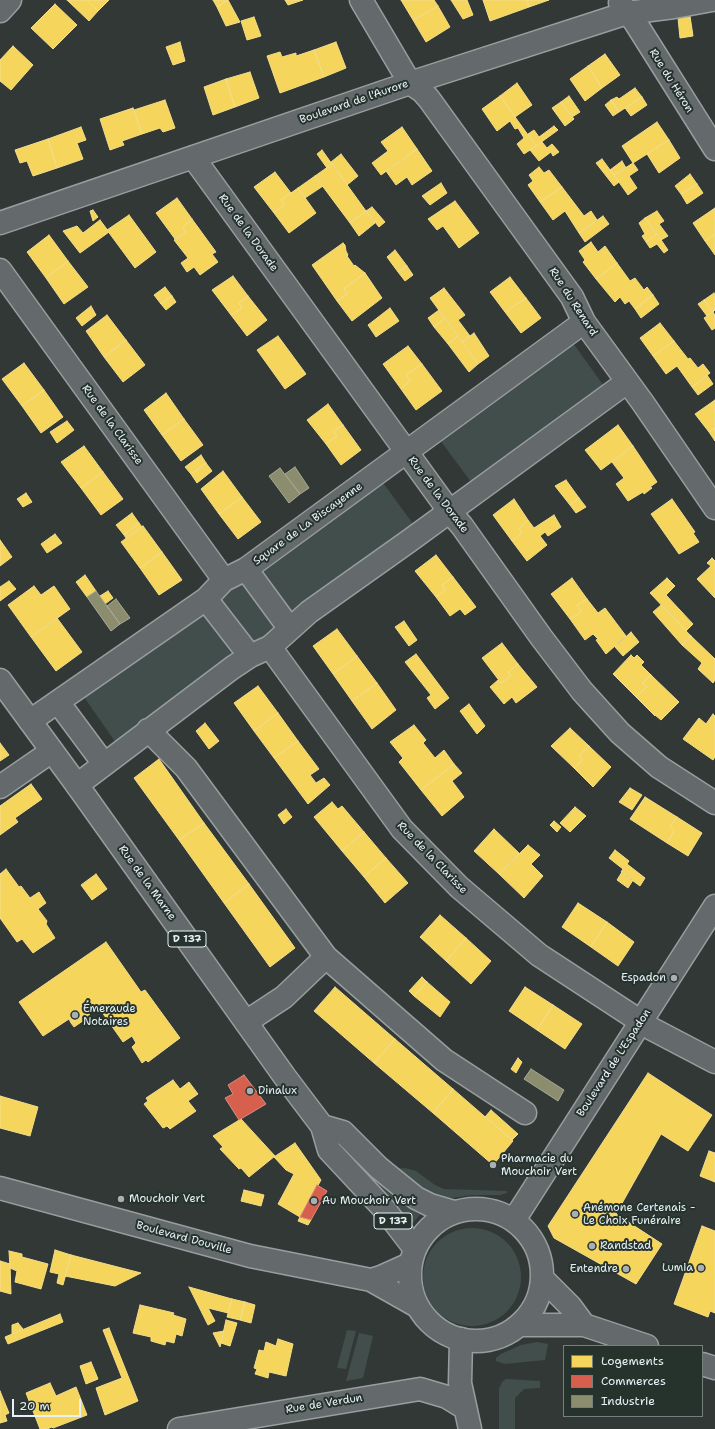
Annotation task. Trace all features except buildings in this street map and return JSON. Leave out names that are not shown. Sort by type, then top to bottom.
[{"type":"street","points":[[0,11],[10,0]]},
{"type":"street","name":"Rue du Renard","points":[[361,0],[410,82],[422,91],[429,99],[572,297],[584,322],[643,403],[715,508]]},
{"type":"street","name":"Boulevard de l'Aurore","points":[[0,223],[380,94],[622,6],[712,0]]},
{"type":"street","name":"Rue du Héron","points":[[622,6],[635,22],[715,149]]},
{"type":"street","name":"Rue de la Dorade","points":[[192,157],[450,512],[462,526],[540,637],[582,691],[620,733],[659,767],[715,803]]},
{"type":"street","name":"Rue de la Clarisse","points":[[0,270],[224,580]]},
{"type":"street","name":"Square de La Biscayenne","points":[[30,721],[206,599],[224,580],[246,569],[584,322]]},
{"type":"street","points":[[77,785],[232,668],[260,652],[309,612],[450,512],[627,382]]},
{"type":"street","points":[[246,569],[290,629]]},
{"type":"street","name":"Rue de la Clarisse","points":[[206,599],[260,652],[402,829],[459,887],[539,955],[641,1022],[715,1062]]},
{"type":"street","name":"Rue de la Marne","points":[[0,680],[77,785],[285,1077],[322,1126],[329,1150],[385,1210],[412,1256]]},
{"type":"street","points":[[58,702],[104,764]]},
{"type":"street","points":[[148,730],[186,768],[326,957],[444,1060],[525,1113]]},
{"type":"street","points":[[0,787],[52,751]]},
{"type":"street","name":"Boulevard de L'Espadon","points":[[514,1220],[715,906]]},
{"type":"street","points":[[246,1022],[284,996],[326,957]]},
{"type":"street","name":"D 137","points":[[322,1126],[343,1132],[379,1168],[416,1198],[430,1205],[454,1212]]},
{"type":"street","name":"Boulevard Douville","points":[[0,1188],[250,1256],[371,1280]]},
{"type":"street","points":[[474,1209],[495,1211],[514,1220],[526,1232],[535,1246],[540,1261],[542,1278],[538,1295],[531,1311],[519,1325],[500,1336],[479,1341],[461,1339],[443,1332],[428,1321],[417,1306],[409,1278],[412,1256],[421,1237],[430,1227],[442,1218],[454,1212],[474,1209]]},
{"type":"street","points":[[371,1280],[380,1277],[412,1256]]},
{"type":"street","points":[[542,1278],[570,1306],[584,1325]]},
{"type":"street","points":[[371,1280],[417,1306]]},
{"type":"street","points":[[519,1325],[584,1325],[644,1345]]},
{"type":"street","points":[[461,1339],[460,1383],[470,1429]]},
{"type":"street","points":[[703,1364],[715,1368]]},
{"type":"street","name":"Rue de Verdun","points":[[179,1429],[420,1388],[447,1397],[465,1408]]},
{"type":"shaded area","points":[[573,343],[606,389],[474,486],[440,440]]},
{"type":"shaded area","points":[[381,480],[416,528],[292,616],[257,568]]},
{"type":"shaded area","points":[[243,579],[278,626],[275,635],[253,646],[225,612],[219,595]]},
{"type":"shaded area","points":[[203,612],[234,656],[116,743],[84,697]]},
{"type":"shaded area","points":[[405,1168],[416,1171],[435,1185],[444,1189],[507,1191],[507,1193],[500,1195],[472,1195],[452,1198],[427,1195],[392,1169]]},
{"type":"shaded area","points":[[375,1180],[402,1203],[420,1215],[410,1226],[373,1183]]},
{"type":"shaded area","points":[[472,1228],[491,1232],[507,1242],[517,1258],[521,1277],[517,1296],[507,1312],[491,1322],[472,1326],[453,1322],[437,1312],[427,1296],[423,1277],[427,1258],[437,1242],[453,1232]]},
{"type":"shaded area","points":[[347,1330],[356,1331],[346,1369],[337,1368]]},
{"type":"shaded area","points":[[359,1333],[373,1336],[363,1378],[346,1381]]},
{"type":"shaded area","points":[[537,1342],[548,1344],[545,1360],[505,1364],[496,1361],[496,1358],[501,1354],[521,1345]]},
{"type":"shaded area","points":[[506,1379],[540,1381],[540,1388],[524,1389],[515,1398],[515,1429],[499,1429],[499,1389],[502,1382]]},
{"type":"place","name":"Espadon","points":[[674,978]]},
{"type":"place","name":"Émeraude Notaires","points":[[75,1015]]},
{"type":"place","name":"Dinalux","points":[[250,1091]]},
{"type":"place","name":"Pharmacie du Mouchoir Vert","points":[[493,1165]]},
{"type":"place","name":"Mouchoir Vert","points":[[121,1199]]},
{"type":"place","name":"Au Mouchoir Vert","points":[[314,1201]]},
{"type":"place","name":"Anémone Certenais - Le Choix Funéraire","points":[[575,1214]]},
{"type":"place","name":"Randstad","points":[[592,1246]]},
{"type":"place","name":"Lumia","points":[[701,1268]]},
{"type":"place","name":"Entendre","points":[[626,1269]]}]
